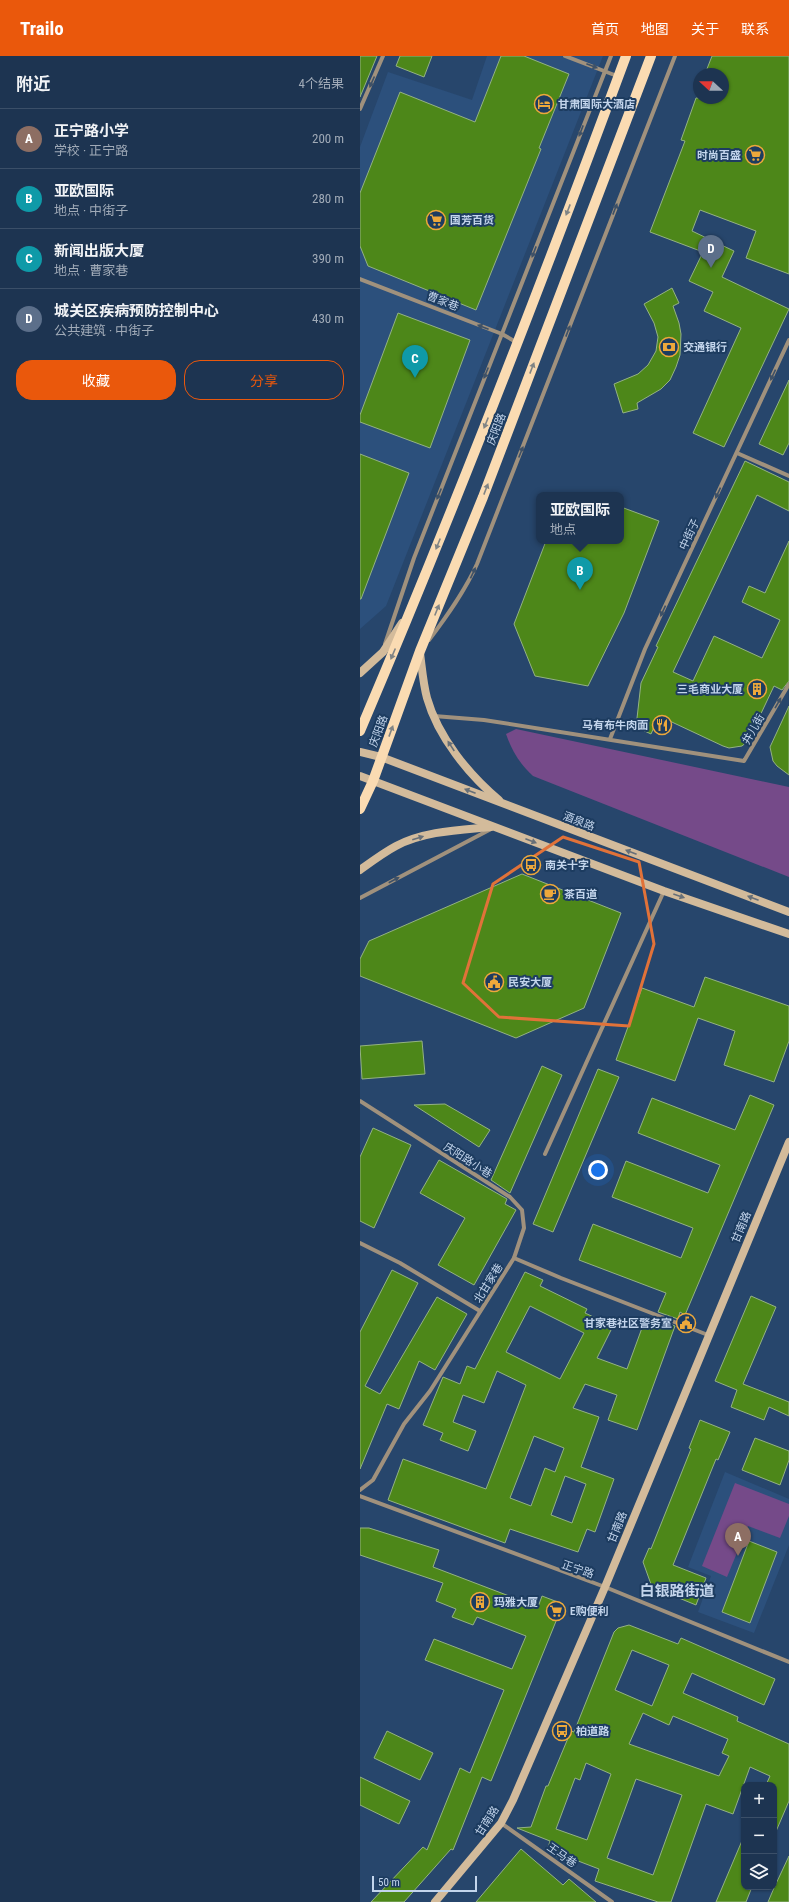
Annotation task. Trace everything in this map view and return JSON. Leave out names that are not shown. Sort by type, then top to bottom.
[{"type":"main road","name":"庆阳路","points":[[360,731],[413,606],[518,343],[626,56]]},
{"type":"main road","name":"庆阳路","points":[[360,809],[373,781],[420,651],[483,497],[651,56]]},
{"type":"main road","points":[[360,673],[383,652],[413,606]]},
{"type":"main road","points":[[420,651],[423,680],[434,716],[463,764],[476,779],[506,805]]},
{"type":"main road","name":"酒泉路","points":[[360,752],[381,757],[789,912]]},
{"type":"main road","points":[[360,776],[664,890],[789,934]]},
{"type":"main road","points":[[360,870],[396,846],[420,837],[495,827]]},
{"type":"main road","name":"甘南路","points":[[435,1902],[501,1823],[604,1587],[789,1142]]},
{"type":"street","points":[[360,109],[383,56]]},
{"type":"street","points":[[566,56],[619,76]]},
{"type":"street","points":[[383,652],[414,558],[611,56]]},
{"type":"street","points":[[420,651],[450,611],[471,577],[477,564],[675,56]]},
{"type":"street","name":"曹家巷","points":[[360,279],[502,334],[518,343]]},
{"type":"street","name":"中街子","points":[[610,739],[645,649],[789,340]]},
{"type":"street","points":[[737,453],[789,476]]},
{"type":"street","name":"井儿街","points":[[610,739],[744,761],[789,684]]},
{"type":"street","points":[[434,716],[484,720],[610,739]]},
{"type":"street","points":[[360,898],[495,827]]},
{"type":"street","points":[[545,1154],[664,890]]},
{"type":"street","name":"庆阳路小巷","points":[[360,1101],[510,1197],[522,1210],[524,1228],[514,1258]]},
{"type":"street","points":[[360,1243],[400,1264],[480,1311]]},
{"type":"street","name":"北甘家巷","points":[[360,1490],[373,1480],[404,1424],[430,1391],[514,1258],[708,1335]]},
{"type":"street","name":"正宁路","points":[[360,1496],[604,1587],[789,1662]]},
{"type":"street","name":"王马巷","points":[[501,1823],[612,1902]]},
{"type":"highlighted area","points":[[563,837],[639,862],[654,944],[629,1026],[499,1017],[463,983],[493,884]]},
{"type":"shaded area","points":[[487,56],[603,56],[386,606],[360,629],[360,147],[388,72],[472,100]]},
{"type":"shaded area","points":[[516,729],[789,787],[789,877],[533,776],[516,756],[506,734]]},
{"type":"shaded area","points":[[725,1472],[789,1499],[789,1545],[754,1633],[698,1612],[711,1576],[688,1567]]},
{"type":"shaded area","points":[[735,1483],[789,1504],[789,1516],[780,1538],[748,1526],[727,1577],[702,1566]]},
{"type":"building","points":[[360,56],[377,56],[360,97]]},
{"type":"building","points":[[400,56],[432,56],[424,77],[396,66]]},
{"type":"building","name":"国芳百货","points":[[501,56],[524,56],[569,74],[539,148],[541,149],[476,310],[368,266],[360,246],[360,193],[400,92],[475,122]]},
{"type":"building","points":[[712,56],[789,56],[789,274],[746,258],[756,231],[700,210],[692,231],[734,251],[722,277],[789,309],[724,447],[693,433],[741,328],[704,311],[713,292],[689,281],[703,252],[650,232],[685,141],[681,140],[694,104],[729,104],[729,68],[707,68]]},
{"type":"building","name":"交通银行","points":[[672,288],[679,303],[673,306],[681,334],[680,355],[676,367],[670,380],[661,389],[637,403],[638,409],[623,413],[614,384],[638,374],[648,365],[656,351],[658,337],[654,323],[644,304]]},
{"type":"building","points":[[398,313],[470,340],[430,448],[360,422],[360,415]]},
{"type":"building","points":[[789,380],[789,443],[783,455],[759,444]]},
{"type":"building","points":[[360,454],[409,473],[361,599],[360,599]]},
{"type":"building","points":[[745,461],[789,482],[789,511],[757,495],[673,672],[693,681],[714,636],[762,658],[780,620],[742,602],[749,586],[765,593],[789,541],[789,681],[782,690],[774,686],[748,741],[742,746],[729,748],[723,746],[659,716],[651,734],[636,727],[641,683],[658,647],[656,646]]},
{"type":"building","points":[[624,508],[659,521],[624,613],[588,686],[535,676],[514,624],[545,544],[624,544]]},
{"type":"building","points":[[789,706],[789,775],[773,761],[770,747]]},
{"type":"building","points":[[522,874],[621,913],[584,1008],[516,1038],[360,976],[360,959],[369,941]]},
{"type":"building","points":[[705,977],[789,1006],[789,1041],[774,1082],[724,1065],[735,1031],[698,1018],[675,1081],[616,1060],[642,988],[694,1007]]},
{"type":"building","points":[[422,1041],[425,1074],[362,1079],[360,1046]]},
{"type":"building","points":[[542,1066],[562,1075],[510,1193],[491,1180]]},
{"type":"building","points":[[598,1069],[619,1077],[553,1232],[533,1224]]},
{"type":"building","points":[[750,1095],[774,1105],[685,1315],[680,1312],[678,1319],[658,1312],[666,1293],[579,1260],[593,1224],[681,1258],[693,1228],[612,1197],[626,1161],[708,1193],[720,1165],[638,1133],[652,1098],[735,1130]]},
{"type":"building","points":[[445,1104],[490,1130],[479,1147],[414,1105]]},
{"type":"building","points":[[373,1128],[411,1145],[374,1228],[360,1221],[360,1157]]},
{"type":"building","points":[[439,1160],[507,1199],[505,1204],[516,1210],[474,1285],[438,1265],[465,1218],[420,1193]]},
{"type":"building","points":[[392,1270],[418,1283],[365,1386],[380,1394],[437,1297],[467,1314],[435,1370],[419,1361],[399,1409],[387,1404],[360,1469],[360,1332]]},
{"type":"building","points":[[525,1272],[543,1280],[540,1286],[587,1309],[585,1313],[613,1326],[597,1358],[627,1369],[646,1317],[655,1320],[655,1318],[675,1326],[637,1430],[608,1420],[617,1395],[585,1384],[573,1408],[599,1417],[581,1467],[614,1479],[595,1532],[587,1529],[578,1552],[510,1529],[505,1543],[388,1500],[403,1459],[486,1489],[526,1385],[497,1371],[484,1403],[463,1395],[453,1422],[476,1431],[468,1451],[440,1440],[443,1433],[423,1425],[443,1377],[460,1384],[467,1366],[475,1369]],"holes":[[[530,1306],[584,1333],[560,1379],[506,1352]],[[534,1436],[564,1448],[555,1472],[545,1468],[531,1506],[510,1498]],[[565,1476],[586,1484],[572,1523],[551,1515]]]},
{"type":"building","points":[[751,1296],[776,1307],[743,1384],[789,1402],[789,1416],[769,1407],[764,1420],[731,1407],[737,1390],[715,1381]]},
{"type":"building","points":[[700,1420],[730,1432],[718,1460],[716,1459],[673,1565],[706,1578],[696,1605],[652,1587],[643,1562],[649,1548],[651,1549],[691,1449],[689,1448]]},
{"type":"building","points":[[755,1438],[789,1451],[789,1460],[780,1485],[742,1470]]},
{"type":"building","points":[[360,1528],[369,1528],[439,1550],[433,1567],[538,1607],[542,1596],[563,1604],[491,1781],[482,1777],[453,1850],[451,1849],[404,1902],[371,1902],[423,1847],[427,1850],[460,1768],[470,1773],[504,1690],[425,1660],[434,1639],[512,1669],[526,1636],[477,1617],[473,1625],[452,1617],[456,1609],[436,1601],[443,1583],[360,1555]]},
{"type":"building","points":[[749,1541],[777,1552],[750,1623],[722,1612]]},
{"type":"building","points":[[629,1625],[678,1644],[681,1638],[775,1679],[764,1705],[692,1673],[683,1693],[738,1717],[737,1721],[789,1744],[789,1801],[777,1829],[777,1782],[767,1782],[770,1776],[750,1767],[745,1782],[741,1782],[741,1792],[733,1814],[706,1804],[671,1902],[658,1902],[595,1881],[599,1869],[573,1859],[572,1862],[551,1854],[547,1851],[550,1841],[517,1828],[531,1827],[546,1786],[548,1786],[571,1731],[574,1732],[614,1632],[618,1628]],"holes":[[[632,1650],[669,1665],[652,1706],[615,1690]],[[643,1713],[669,1725],[673,1716],[728,1739],[722,1753],[729,1756],[719,1776],[629,1744]],[[586,1763],[611,1774],[587,1840],[556,1829],[575,1778],[580,1780]],[[636,1779],[682,1795],[653,1875],[607,1858]]]},
{"type":"building","points":[[387,1731],[433,1753],[420,1780],[374,1758]]},
{"type":"building","points":[[360,1777],[410,1801],[399,1824],[360,1805]]},
{"type":"building","points":[[741,1843],[741,1890],[751,1890],[746,1902],[716,1902]]},
{"type":"building","points":[[521,1849],[563,1885],[569,1879],[596,1902],[476,1902]]},
{"type":"building","points":[[789,1856],[789,1902],[768,1902],[773,1890],[777,1890],[777,1882]]},
{"type":"place","name":"甘肃国际大酒店","points":[[544,104]]},
{"type":"place","name":"时尚百盛","points":[[755,155]]},
{"type":"place","name":"国芳百货","points":[[436,220]]},
{"type":"place","name":"城关区疾病预防控制中心","points":[[711,268]]},
{"type":"place","name":"交通银行","points":[[669,347]]},
{"type":"place","name":"新闻出版大厦","points":[[415,378]]},
{"type":"place","name":"亚欧国际","points":[[580,590]]},
{"type":"place","name":"三毛商业大厦","points":[[757,689]]},
{"type":"place","name":"马有布牛肉面","points":[[662,725]]},
{"type":"place","name":"南关十字","points":[[531,865]]},
{"type":"place","name":"茶百道","points":[[550,894]]},
{"type":"place","name":"民安大厦","points":[[494,982]]},
{"type":"place","name":"甘家巷社区警务室","points":[[686,1323]]},
{"type":"place","name":"正宁路小学","points":[[738,1556]]},
{"type":"place","name":"玛雅大厦","points":[[480,1602]]},
{"type":"place","name":"E购便利","points":[[556,1611]]},
{"type":"place","name":"柏道路","points":[[562,1731]]},
{"type":"district","name":"白银路街道","points":[[677,1591]]}]
